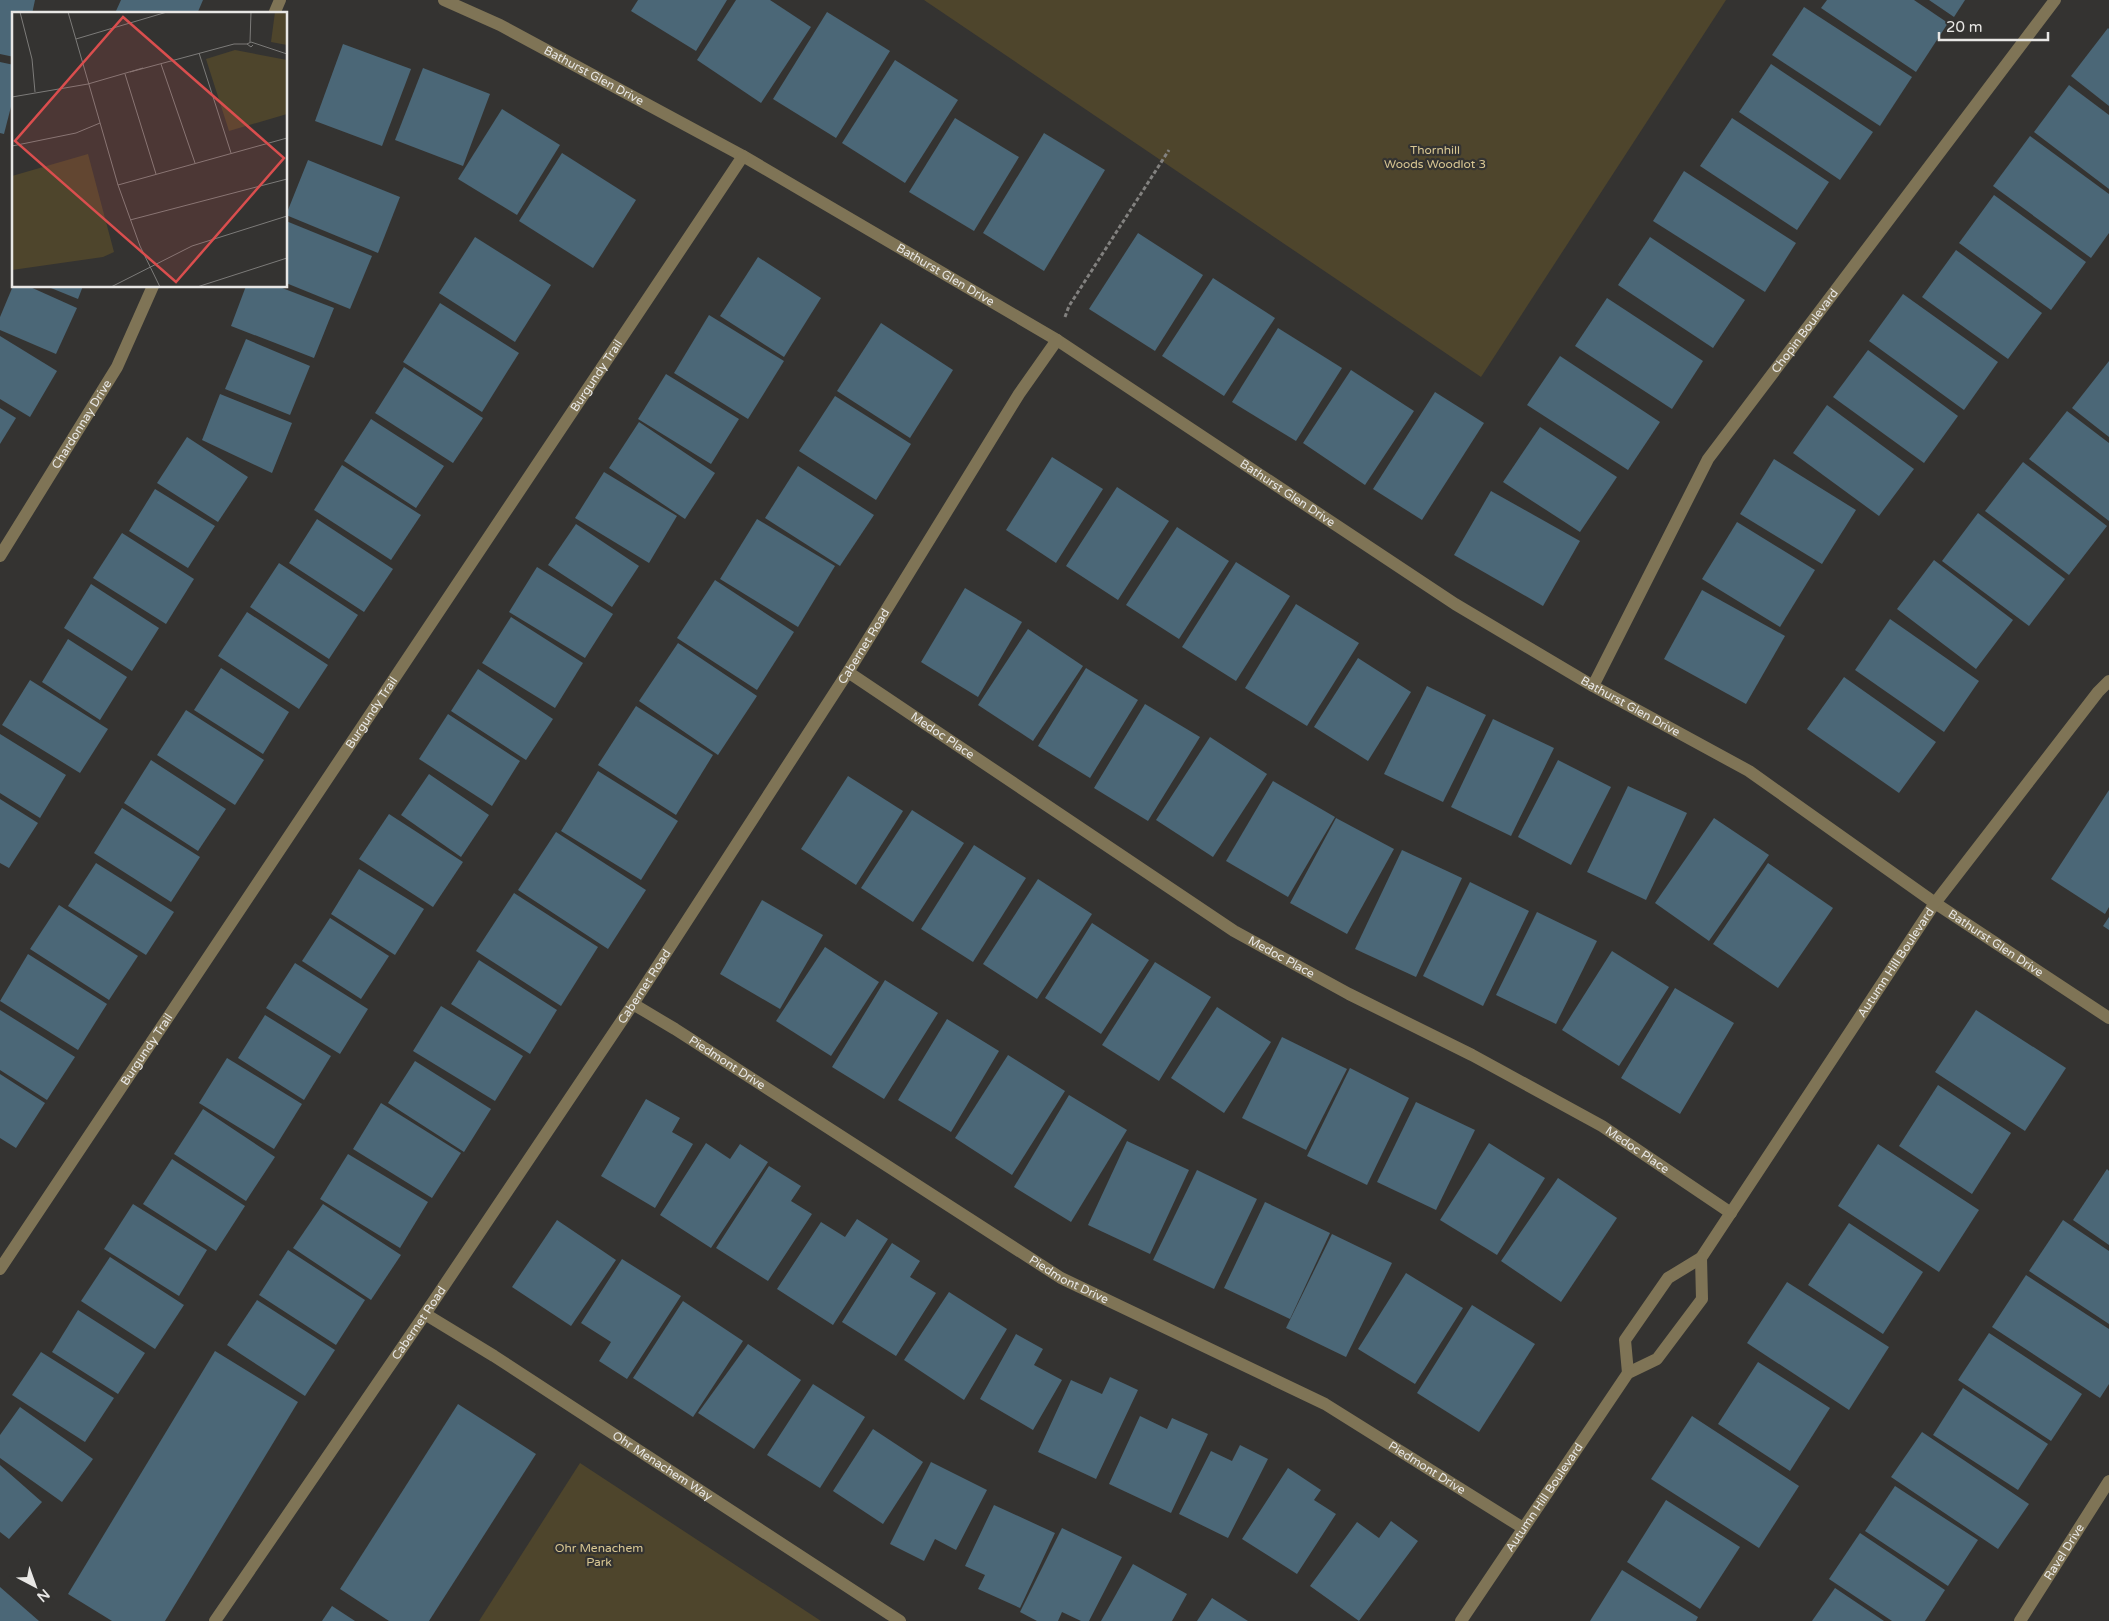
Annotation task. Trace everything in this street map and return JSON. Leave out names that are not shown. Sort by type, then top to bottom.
[{"type":"street","points":[[275,12],[280,0]]},
{"type":"street","name":"Bathurst Glen Drive","points":[[444,0],[500,24],[743,156],[1057,340],[1455,604],[1593,686],[1749,771],[1935,903],[2109,1018]]},
{"type":"street","name":"Chopin Boulevard","points":[[1593,686],[1708,458],[2055,0]]},
{"type":"street","name":"Burgundy Trail","points":[[0,1270],[743,156]]},
{"type":"street","name":"Chardonnay Drive","points":[[0,556],[117,367],[152,288]]},
{"type":"street","name":"Cabernet Road","points":[[215,1621],[426,1314],[633,1004],[848,672],[1019,394],[1057,340]]},
{"type":"street","name":"Medoc Place","points":[[848,672],[1234,931],[1349,994],[1472,1055],[1602,1126],[1731,1213]]},
{"type":"street","name":"Autumn Hill Boulevard","points":[[1628,1373],[1625,1340],[1668,1278],[1701,1258],[1935,903],[2098,692],[2109,681]]},
{"type":"street","name":"Piedmont Drive","points":[[633,1004],[675,1029],[1061,1278],[1325,1404],[1523,1528]]},
{"type":"street","name":"Autumn Hill Boulevard","points":[[1461,1621],[1628,1373],[1657,1358],[1702,1299],[1701,1258]]},
{"type":"street","name":"Ohr Menachem Way","points":[[426,1314],[494,1356],[900,1621]]},
{"type":"street","name":"Ravel Drive","points":[[2020,1621],[2109,1481]]},
{"type":"path","points":[[1057,340],[1069,306],[1169,150]]},
{"type":"green space","name":"Thornhill Woods Woodlot 3","points":[[924,0],[1726,0],[1481,377]]},
{"type":"green space","name":"Ohr Menachem Park","points":[[580,1463],[821,1621],[479,1621]]},
{"type":"building","points":[[0,0],[35,0],[32,12],[12,12],[12,57],[0,54]]},
{"type":"building","points":[[121,0],[203,0],[198,12],[116,11]]},
{"type":"building","points":[[638,0],[727,0],[696,51],[631,11]]},
{"type":"building","points":[[736,0],[770,0],[811,27],[761,103],[697,60]]},
{"type":"building","points":[[1827,0],[1914,0],[1948,23],[1916,72],[1821,8]]},
{"type":"building","points":[[1929,0],[1965,0],[1954,17]]},
{"type":"building","points":[[1804,7],[1912,77],[1880,126],[1772,55]]},
{"type":"building","points":[[827,12],[890,51],[836,138],[773,99]]},
{"type":"building","points":[[2109,29],[2109,106],[2071,76]]},
{"type":"building","points":[[343,44],[411,69],[382,146],[315,121]]},
{"type":"building","points":[[895,60],[958,100],[905,183],[842,143]]},
{"type":"building","points":[[0,62],[12,65],[12,103],[4,134],[0,133]]},
{"type":"building","points":[[1771,64],[1873,132],[1840,180],[1739,112]]},
{"type":"building","points":[[423,68],[490,94],[463,166],[395,140]]},
{"type":"building","points":[[2069,85],[2109,115],[2109,189],[2034,132]]},
{"type":"building","points":[[502,109],[560,145],[517,215],[458,179]]},
{"type":"building","points":[[955,118],[1019,157],[974,231],[909,192]]},
{"type":"building","points":[[1732,118],[1829,182],[1797,230],[1700,166]]},
{"type":"building","points":[[1044,133],[1105,170],[1044,271],[983,233]]},
{"type":"building","points":[[2030,136],[2109,194],[2109,233],[2091,258],[1993,186]]},
{"type":"building","points":[[562,153],[636,200],[593,268],[519,221]]},
{"type":"building","points":[[308,160],[400,197],[378,253],[288,216],[288,210]]},
{"type":"building","points":[[1684,171],[1796,243],[1765,292],[1653,221]]},
{"type":"building","points":[[1994,195],[2086,262],[2051,310],[1959,243]]},
{"type":"building","points":[[288,222],[372,256],[350,309],[288,284]]},
{"type":"building","points":[[1138,233],[1203,275],[1155,351],[1089,309]]},
{"type":"building","points":[[475,237],[551,285],[515,342],[439,293]]},
{"type":"building","points":[[1650,237],[1745,300],[1713,348],[1618,285]]},
{"type":"building","points":[[1956,250],[2042,313],[2008,359],[1922,297]]},
{"type":"building","points":[[758,257],[821,298],[784,357],[720,316]]},
{"type":"building","points":[[1213,278],[1275,318],[1224,396],[1162,356]]},
{"type":"building","points":[[12,288],[32,288],[77,308],[56,354],[0,330],[0,317]]},
{"type":"building","points":[[51,288],[82,288],[78,299]]},
{"type":"building","points":[[245,288],[282,288],[334,308],[314,358],[231,326]]},
{"type":"building","points":[[1903,294],[1998,362],[1964,410],[1869,341]]},
{"type":"building","points":[[1607,298],[1703,361],[1672,409],[1575,346]]},
{"type":"building","points":[[440,303],[519,353],[482,412],[403,362]]},
{"type":"building","points":[[709,315],[784,361],[748,419],[674,373]]},
{"type":"building","points":[[881,323],[953,370],[910,438],[837,391]]},
{"type":"building","points":[[1278,328],[1342,368],[1296,441],[1232,402]]},
{"type":"building","points":[[0,336],[57,371],[30,417],[0,399]]},
{"type":"building","points":[[246,339],[310,366],[290,415],[225,389]]},
{"type":"building","points":[[1868,350],[1958,416],[1924,463],[1833,397]]},
{"type":"building","points":[[1560,356],[1660,422],[1628,470],[1527,405]]},
{"type":"building","points":[[2109,361],[2109,437],[2072,408]]},
{"type":"building","points":[[404,367],[483,418],[453,463],[375,413]]},
{"type":"building","points":[[1351,370],[1414,411],[1365,485],[1303,443]]},
{"type":"building","points":[[666,374],[739,419],[711,464],[638,419]]},
{"type":"building","points":[[1435,392],[1484,423],[1422,520],[1373,489]]},
{"type":"building","points":[[220,394],[292,423],[272,473],[202,440]]},
{"type":"building","points":[[835,396],[911,444],[876,500],[799,451]]},
{"type":"building","points":[[1827,405],[1914,469],[1879,516],[1793,453]]},
{"type":"building","points":[[0,408],[16,418],[0,444]]},
{"type":"building","points":[[2067,411],[2109,443],[2109,521],[2029,459]]},
{"type":"building","points":[[371,419],[444,466],[416,508],[344,461]]},
{"type":"building","points":[[639,422],[715,473],[685,519],[609,468]]},
{"type":"building","points":[[1540,427],[1617,477],[1580,532],[1503,482]]},
{"type":"building","points":[[187,437],[248,477],[218,522],[157,483]]},
{"type":"building","points":[[1052,457],[1103,489],[1056,563],[1006,530]]},
{"type":"building","points":[[1774,459],[1856,510],[1822,564],[1740,514]]},
{"type":"building","points":[[2023,462],[2107,526],[2069,575],[1985,511]]},
{"type":"building","points":[[342,465],[421,515],[391,560],[314,510]]},
{"type":"building","points":[[798,466],[874,515],[840,566],[765,518]]},
{"type":"building","points":[[604,472],[677,516],[649,563],[575,518]]},
{"type":"building","points":[[1117,487],[1169,521],[1118,600],[1066,566]]},
{"type":"building","points":[[155,489],[215,526],[188,568],[129,531]]},
{"type":"building","points":[[1491,491],[1580,541],[1543,606],[1454,555]]},
{"type":"building","points":[[1978,513],[2065,579],[2029,626],[1942,561]]},
{"type":"building","points":[[317,519],[393,569],[364,612],[289,563]]},
{"type":"building","points":[[757,519],[835,566],[798,627],[720,579]]},
{"type":"building","points":[[1737,522],[1815,570],[1780,627],[1702,579]]},
{"type":"building","points":[[576,524],[639,566],[612,607],[548,565]]},
{"type":"building","points":[[1177,527],[1229,561],[1179,639],[1126,605]]},
{"type":"building","points":[[122,533],[194,579],[166,624],[93,578]]},
{"type":"building","points":[[1934,560],[2013,620],[1976,669],[1897,609]]},
{"type":"building","points":[[1236,562],[1290,596],[1236,681],[1182,647]]},
{"type":"building","points":[[279,563],[358,615],[329,659],[250,607]]},
{"type":"building","points":[[537,567],[613,614],[585,658],[509,612]]},
{"type":"building","points":[[715,580],[794,632],[757,690],[677,638]]},
{"type":"building","points":[[91,584],[159,628],[132,671],[64,628]]},
{"type":"building","points":[[965,588],[1022,622],[978,697],[921,662]]},
{"type":"building","points":[[1702,590],[1785,636],[1746,704],[1664,659]]},
{"type":"building","points":[[1296,604],[1359,643],[1307,726],[1245,688]]},
{"type":"building","points":[[247,612],[328,665],[299,709],[218,656]]},
{"type":"building","points":[[511,617],[583,663],[555,708],[482,663]]},
{"type":"building","points":[[1890,619],[1979,681],[1944,732],[1855,670]]},
{"type":"building","points":[[1028,629],[1083,666],[1033,741],[978,705]]},
{"type":"building","points":[[68,639],[127,677],[100,720],[42,682]]},
{"type":"building","points":[[678,643],[757,696],[718,755],[639,701]]},
{"type":"building","points":[[1358,658],[1411,692],[1368,761],[1314,727]]},
{"type":"building","points":[[221,668],[289,712],[263,754],[194,710]]},
{"type":"building","points":[[1086,668],[1138,700],[1090,778],[1038,746]]},
{"type":"building","points":[[478,669],[553,719],[526,760],[451,711]]},
{"type":"building","points":[[1844,677],[1936,742],[1899,793],[1807,729]]},
{"type":"building","points":[[30,680],[108,729],[80,773],[2,725]]},
{"type":"building","points":[[1427,686],[1486,715],[1443,802],[1384,774]]},
{"type":"building","points":[[1145,704],[1200,737],[1148,821],[1094,788]]},
{"type":"building","points":[[636,706],[713,755],[676,815],[598,765]]},
{"type":"building","points":[[186,710],[264,760],[235,805],[157,755]]},
{"type":"building","points":[[448,714],[520,761],[492,806],[419,759]]},
{"type":"building","points":[[1493,719],[1554,748],[1511,836],[1451,807]]},
{"type":"building","points":[[0,734],[66,775],[40,818],[0,793]]},
{"type":"building","points":[[1210,737],[1267,774],[1213,857],[1156,820]]},
{"type":"building","points":[[151,760],[226,809],[198,851],[124,803]]},
{"type":"building","points":[[1558,760],[1611,787],[1571,865],[1518,837]]},
{"type":"building","points":[[598,771],[678,821],[641,880],[561,831]]},
{"type":"building","points":[[429,774],[489,815],[461,857],[401,815]]},
{"type":"building","points":[[848,776],[903,811],[856,885],[801,849]]},
{"type":"building","points":[[1273,781],[1335,817],[1288,897],[1226,861]]},
{"type":"building","points":[[1628,786],[1687,813],[1646,900],[1587,872]]},
{"type":"building","points":[[2109,790],[2109,907],[2105,914],[2051,879]]},
{"type":"building","points":[[0,799],[38,823],[9,868],[0,863]]},
{"type":"building","points":[[122,808],[200,857],[171,902],[94,853]]},
{"type":"building","points":[[912,810],[964,843],[913,922],[861,888]]},
{"type":"building","points":[[389,814],[463,862],[433,907],[359,859]]},
{"type":"building","points":[[1336,818],[1394,849],[1347,934],[1290,903]]},
{"type":"building","points":[[1714,818],[1769,855],[1709,941],[1655,903]]},
{"type":"building","points":[[556,832],[646,890],[608,949],[518,890]]},
{"type":"building","points":[[974,845],[1026,878],[973,962],[921,929]]},
{"type":"building","points":[[1402,850],[1462,878],[1416,977],[1355,949]]},
{"type":"building","points":[[96,863],[174,912],[146,955],[68,906]]},
{"type":"building","points":[[1768,863],[1833,908],[1778,988],[1713,944]]},
{"type":"building","points":[[359,869],[424,909],[395,955],[331,914]]},
{"type":"building","points":[[1038,879],[1092,914],[1037,999],[983,964]]},
{"type":"building","points":[[1470,882],[1529,911],[1483,1006],[1423,976]]},
{"type":"building","points":[[514,893],[598,947],[561,1006],[476,951]]},
{"type":"building","points":[[762,900],[823,935],[780,1009],[720,974]]},
{"type":"building","points":[[59,905],[138,956],[109,1000],[30,949]]},
{"type":"building","points":[[1537,912],[1597,941],[1556,1024],[1496,995]]},
{"type":"building","points":[[2109,917],[2109,930],[2103,926]]},
{"type":"building","points":[[330,918],[389,956],[361,999],[302,961]]},
{"type":"building","points":[[1092,923],[1149,960],[1101,1034],[1045,998]]},
{"type":"building","points":[[825,947],[879,982],[831,1056],[776,1021]]},
{"type":"building","points":[[1612,951],[1669,987],[1619,1066],[1562,1030]]},
{"type":"building","points":[[28,954],[107,1004],[78,1050],[0,1001]]},
{"type":"building","points":[[479,960],[557,1010],[530,1054],[451,1004]]},
{"type":"building","points":[[1155,962],[1211,997],[1159,1081],[1102,1045]]},
{"type":"building","points":[[295,963],[368,1009],[340,1054],[266,1008]]},
{"type":"building","points":[[885,980],[938,1013],[884,1099],[832,1067]]},
{"type":"building","points":[[1675,988],[1734,1023],[1680,1114],[1621,1078]]},
{"type":"building","points":[[441,1006],[523,1056],[495,1101],[413,1051]]},
{"type":"building","points":[[1217,1007],[1271,1042],[1224,1113],[1171,1078]]},
{"type":"building","points":[[0,1010],[75,1057],[47,1100],[0,1070]]},
{"type":"building","points":[[1976,1010],[2066,1068],[2025,1131],[1935,1072]]},
{"type":"building","points":[[265,1015],[331,1056],[304,1100],[238,1058]]},
{"type":"building","points":[[947,1019],[999,1051],[951,1132],[898,1100]]},
{"type":"building","points":[[1282,1037],[1347,1069],[1306,1150],[1242,1118]]},
{"type":"building","points":[[1008,1055],[1065,1091],[1012,1175],[955,1138]]},
{"type":"building","points":[[227,1058],[302,1104],[274,1149],[199,1103]]},
{"type":"building","points":[[415,1061],[491,1109],[464,1152],[388,1103]]},
{"type":"building","points":[[1350,1068],[1409,1098],[1367,1185],[1307,1156]]},
{"type":"building","points":[[0,1074],[45,1103],[16,1148],[0,1138]]},
{"type":"building","points":[[1938,1085],[2011,1133],[1972,1194],[1899,1146]]},
{"type":"building","points":[[1069,1095],[1127,1130],[1071,1222],[1014,1187]]},
{"type":"building","points":[[646,1099],[680,1118],[672,1132],[693,1144],[655,1208],[601,1176]]},
{"type":"building","points":[[1416,1102],[1475,1130],[1436,1210],[1377,1182]]},
{"type":"building","points":[[381,1103],[461,1153],[432,1198],[353,1149]]},
{"type":"building","points":[[203,1109],[275,1157],[246,1201],[174,1154]]},
{"type":"building","points":[[1127,1141],[1189,1170],[1150,1254],[1088,1225]]},
{"type":"building","points":[[706,1143],[730,1159],[740,1144],[768,1162],[711,1248],[660,1215]]},
{"type":"building","points":[[1489,1143],[1545,1178],[1497,1255],[1440,1220]]},
{"type":"building","points":[[1878,1144],[1979,1210],[1939,1272],[1838,1206]]},
{"type":"building","points":[[348,1154],[428,1202],[400,1248],[320,1199]]},
{"type":"building","points":[[172,1159],[245,1206],[216,1251],[143,1204]]},
{"type":"building","points":[[769,1166],[801,1186],[791,1201],[812,1214],[768,1281],[716,1248]]},
{"type":"building","points":[[2107,1169],[2109,1171],[2109,1245],[2073,1220]]},
{"type":"building","points":[[1197,1170],[1257,1199],[1214,1289],[1153,1260]]},
{"type":"building","points":[[1558,1178],[1617,1218],[1561,1302],[1501,1261]]},
{"type":"building","points":[[1265,1202],[1330,1233],[1290,1319],[1224,1288]]},
{"type":"building","points":[[133,1204],[207,1250],[179,1296],[104,1249]]},
{"type":"building","points":[[323,1204],[401,1255],[371,1300],[293,1248]]},
{"type":"building","points":[[857,1219],[888,1239],[833,1325],[777,1289],[821,1222],[845,1237]]},
{"type":"building","points":[[557,1220],[616,1260],[571,1326],[512,1287]]},
{"type":"building","points":[[2063,1220],[2109,1251],[2109,1324],[2029,1271]]},
{"type":"building","points":[[1849,1223],[1923,1272],[1883,1334],[1808,1285]]},
{"type":"building","points":[[1332,1234],[1392,1263],[1346,1357],[1286,1328]]},
{"type":"building","points":[[892,1243],[920,1261],[910,1277],[936,1293],[896,1356],[842,1322]]},
{"type":"building","points":[[288,1250],[365,1300],[336,1345],[259,1295]]},
{"type":"building","points":[[110,1257],[184,1305],[155,1349],[81,1301]]},
{"type":"building","points":[[622,1259],[681,1296],[627,1379],[599,1361],[611,1342],[581,1323]]},
{"type":"building","points":[[1406,1273],[1463,1308],[1415,1384],[1358,1349]]},
{"type":"building","points":[[2026,1275],[2109,1329],[2109,1384],[2100,1398],[1992,1327]]},
{"type":"building","points":[[1787,1282],[1889,1347],[1849,1410],[1747,1343]]},
{"type":"building","points":[[949,1292],[1007,1329],[964,1400],[904,1360]]},
{"type":"building","points":[[257,1300],[335,1350],[305,1396],[227,1345]]},
{"type":"building","points":[[683,1301],[743,1341],[693,1417],[633,1378]]},
{"type":"building","points":[[1472,1305],[1535,1344],[1479,1432],[1417,1393]]},
{"type":"building","points":[[78,1310],[145,1353],[118,1394],[52,1352]]},
{"type":"building","points":[[1989,1333],[2082,1394],[2051,1441],[1958,1380]]},
{"type":"building","points":[[1016,1334],[1043,1349],[1034,1365],[1062,1380],[1033,1430],[980,1399]]},
{"type":"building","points":[[748,1344],[801,1380],[754,1449],[698,1413]]},
{"type":"building","points":[[215,1351],[298,1402],[165,1621],[112,1621],[68,1594]]},
{"type":"building","points":[[41,1352],[114,1398],[85,1442],[12,1395]]},
{"type":"building","points":[[1758,1362],[1830,1408],[1790,1471],[1718,1424]]},
{"type":"building","points":[[1110,1377],[1138,1390],[1096,1479],[1038,1452],[1071,1380],[1102,1394]]},
{"type":"building","points":[[813,1384],[865,1417],[820,1488],[767,1455]]},
{"type":"building","points":[[1963,1388],[2048,1444],[2018,1490],[1933,1435]]},
{"type":"building","points":[[458,1404],[536,1454],[429,1621],[389,1621],[340,1589]]},
{"type":"building","points":[[20,1407],[93,1459],[62,1502],[0,1458],[0,1435]]},
{"type":"building","points":[[1140,1416],[1167,1429],[1172,1418],[1208,1434],[1171,1513],[1109,1484]]},
{"type":"building","points":[[1692,1416],[1799,1486],[1759,1548],[1651,1479]]},
{"type":"building","points":[[873,1429],[923,1462],[883,1524],[833,1491]]},
{"type":"building","points":[[1922,1432],[2029,1504],[1998,1549],[1891,1477]]},
{"type":"building","points":[[1240,1445],[1268,1459],[1228,1538],[1179,1514],[1211,1451],[1232,1461]]},
{"type":"building","points":[[931,1462],[987,1490],[956,1550],[935,1539],[924,1561],[890,1544]]},
{"type":"building","points":[[0,1465],[42,1502],[9,1539],[0,1532]]},
{"type":"building","points":[[1288,1468],[1321,1490],[1314,1500],[1336,1514],[1297,1574],[1242,1539]]},
{"type":"building","points":[[1895,1486],[1978,1540],[1948,1586],[1865,1531]]},
{"type":"building","points":[[1666,1500],[1740,1547],[1700,1609],[1627,1562]]},
{"type":"building","points":[[994,1505],[1055,1533],[1020,1608],[978,1589],[985,1575],[965,1566]]},
{"type":"building","points":[[1391,1521],[1418,1541],[1359,1621],[1310,1586],[1357,1522],[1379,1538]]},
{"type":"building","points":[[1062,1528],[1122,1557],[1089,1621],[1081,1621],[1062,1612],[1058,1621],[1037,1621],[1020,1612]]},
{"type":"building","points":[[1860,1533],[1945,1590],[1925,1621],[1892,1621],[1829,1579]]},
{"type":"building","points":[[1133,1564],[1187,1594],[1172,1621],[1101,1621]]},
{"type":"building","points":[[1622,1570],[1698,1617],[1696,1621],[1590,1621]]},
{"type":"building","points":[[0,1587],[39,1621],[0,1621]]},
{"type":"building","points":[[1835,1588],[1884,1621],[1812,1621]]},
{"type":"building","points":[[1212,1598],[1248,1621],[1197,1621]]},
{"type":"building","points":[[332,1606],[355,1621],[322,1621]]}]
